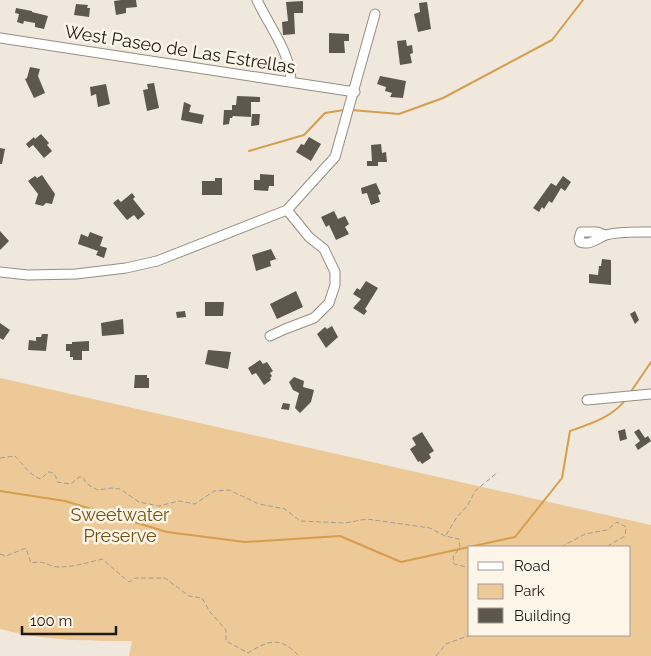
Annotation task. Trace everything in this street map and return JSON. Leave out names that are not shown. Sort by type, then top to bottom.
[{"type":"street","points":[[257,0],[280,44],[288,64],[291,82]]},
{"type":"street","points":[[0,272],[28,275],[76,274],[126,268],[156,261],[288,210],[335,156],[376,14]]},
{"type":"street","name":"West Paseo de Las Estrellas","points":[[0,38],[355,92]]},
{"type":"street","points":[[270,336],[314,318],[329,303],[335,285],[335,272],[324,249],[309,237],[288,210]]},
{"type":"street","points":[[605,235],[651,232]]},
{"type":"street","points":[[587,400],[651,394]]},
{"type":"path","points":[[0,458],[15,456],[26,469],[42,479],[48,472],[52,472],[55,475],[57,482],[71,484],[78,477],[83,477],[86,483],[98,490],[120,489],[139,502],[159,506],[179,501],[195,504],[214,491],[229,490],[259,504],[285,509],[300,521],[345,523],[367,519],[430,528],[445,536],[458,539],[460,547],[453,557],[454,564],[468,568]]},
{"type":"path","points":[[445,536],[457,517],[468,505],[475,491],[498,472]]},
{"type":"path","points":[[563,546],[586,534],[607,530],[616,522],[626,527],[625,536],[608,546]]},
{"type":"path","points":[[0,554],[6,556],[26,548],[31,562],[41,560],[56,567],[76,566],[102,559],[129,582],[135,578],[165,578],[189,596],[202,598],[226,630],[226,641],[248,653],[262,644],[276,641],[289,645],[299,656]]},
{"type":"path","points":[[436,656],[446,644],[468,636]]},
{"type":"green space","name":"Sweetwater Preserve","points":[[0,378],[651,525],[651,656],[129,656],[132,641],[49,638],[0,629]]},
{"type":"building","points":[[136,0],[137,7],[126,8],[126,13],[116,15],[114,1]]},
{"type":"building","points":[[303,1],[303,13],[294,13],[295,34],[283,35],[282,22],[288,21],[286,2]]},
{"type":"building","points":[[427,2],[431,29],[418,32],[414,14],[420,12],[419,3]]},
{"type":"building","points":[[76,4],[88,5],[87,8],[90,8],[89,17],[74,15]]},
{"type":"building","points":[[16,8],[48,16],[44,29],[35,27],[35,23],[24,21],[23,24],[17,22],[19,14],[15,13]]},
{"type":"building","points":[[329,33],[349,34],[349,41],[344,41],[345,53],[329,53]]},
{"type":"building","points":[[406,40],[407,46],[412,45],[413,53],[410,54],[412,63],[400,65],[397,41]]},
{"type":"building","points":[[30,67],[40,69],[38,76],[45,93],[34,98],[25,79]]},
{"type":"building","points":[[380,76],[406,81],[403,98],[390,97],[392,93],[385,91],[386,87],[377,84]]},
{"type":"building","points":[[154,83],[159,108],[147,111],[143,90],[148,89],[147,84]]},
{"type":"building","points":[[106,84],[110,104],[98,107],[96,94],[91,96],[90,87]]},
{"type":"building","points":[[237,96],[260,97],[260,102],[251,102],[251,117],[233,116],[230,118],[229,124],[223,125],[224,110],[232,110],[232,105],[236,105]]},
{"type":"building","points":[[184,102],[191,105],[189,112],[204,115],[202,124],[181,120]]},
{"type":"building","points":[[252,114],[260,114],[259,125],[251,126]]},
{"type":"building","points":[[41,134],[49,143],[47,145],[52,151],[44,158],[33,145],[29,148],[26,144]]},
{"type":"building","points":[[309,137],[321,144],[311,161],[296,152]]},
{"type":"building","points":[[381,144],[382,153],[386,152],[387,162],[378,162],[378,166],[367,166],[367,161],[372,161],[371,145]]},
{"type":"building","points":[[0,148],[5,149],[2,164],[0,164]]},
{"type":"building","points":[[260,174],[274,175],[274,186],[269,186],[268,191],[254,190],[254,180],[260,180]]},
{"type":"building","points":[[42,175],[55,194],[52,204],[46,203],[43,206],[35,204],[38,194],[28,181],[35,176],[37,178]]},
{"type":"building","points":[[563,176],[571,182],[565,191],[561,188],[552,203],[549,201],[544,209],[542,207],[539,212],[533,208],[551,183],[556,186]]},
{"type":"building","points":[[215,178],[222,178],[222,195],[202,195],[202,181],[215,181]]},
{"type":"building","points":[[376,183],[381,194],[378,195],[380,202],[371,205],[367,193],[362,194],[361,188]]},
{"type":"building","points":[[132,193],[135,197],[133,199],[145,214],[138,220],[134,215],[127,220],[113,203],[118,199],[121,202]]},
{"type":"building","points":[[334,211],[338,219],[345,216],[349,224],[345,227],[349,234],[336,240],[329,225],[326,227],[321,217]]},
{"type":"building","points":[[0,231],[9,241],[0,250]]},
{"type":"building","points":[[90,232],[103,237],[100,246],[107,248],[104,258],[96,255],[98,251],[78,244],[81,234],[88,237]]},
{"type":"building","points":[[271,249],[276,259],[270,261],[271,266],[256,271],[252,255]]},
{"type":"building","points":[[602,259],[611,260],[611,285],[589,283],[589,274],[598,275]]},
{"type":"building","points":[[366,281],[378,288],[365,309],[367,311],[364,315],[353,308],[361,299],[353,294],[357,288],[360,290]]},
{"type":"building","points":[[296,291],[303,307],[277,319],[270,304]]},
{"type":"building","points":[[205,302],[224,302],[223,316],[205,316]]},
{"type":"building","points":[[185,311],[186,317],[177,318],[176,312]]},
{"type":"building","points":[[635,311],[639,320],[635,324],[630,314]]},
{"type":"building","points":[[123,319],[124,334],[102,336],[101,323]]},
{"type":"building","points":[[0,323],[10,330],[3,340],[0,338]]},
{"type":"building","points":[[332,326],[338,337],[326,348],[317,334],[325,327],[327,329]]},
{"type":"building","points":[[42,334],[48,334],[46,351],[28,350],[29,340],[36,341],[36,337],[41,337]]},
{"type":"building","points":[[89,341],[89,351],[82,351],[82,360],[73,360],[73,357],[70,357],[70,351],[66,351],[66,344]]},
{"type":"building","points":[[208,350],[231,352],[228,369],[205,364]]},
{"type":"building","points":[[260,360],[263,364],[267,362],[273,371],[270,373],[272,376],[271,380],[264,385],[256,373],[252,375],[248,368]]},
{"type":"building","points":[[135,375],[147,375],[147,378],[149,378],[149,388],[134,388]]},
{"type":"building","points":[[294,377],[304,381],[303,387],[314,390],[311,402],[300,413],[295,408],[299,393],[293,390],[289,382]]},
{"type":"building","points":[[283,403],[290,404],[289,410],[281,409]]},
{"type":"building","points":[[625,429],[627,439],[620,441],[618,431]]},
{"type":"building","points":[[639,429],[645,438],[648,436],[651,441],[638,450],[635,445],[640,441],[634,432]]},
{"type":"building","points":[[422,432],[434,451],[429,454],[431,458],[422,464],[420,461],[418,462],[410,449],[416,445],[412,438]]},
{"type":"waterway","points":[[351,110],[399,114],[443,98],[552,40],[583,0]]},
{"type":"waterway","points":[[249,151],[304,135],[325,113],[344,110]]},
{"type":"waterway","points":[[630,393],[651,362]]},
{"type":"waterway","points":[[474,546],[515,537],[562,478],[570,431],[593,423],[608,415],[615,411],[626,399]]},
{"type":"waterway","points":[[0,491],[65,501],[167,532],[245,542],[340,536],[401,562],[468,547]]}]
